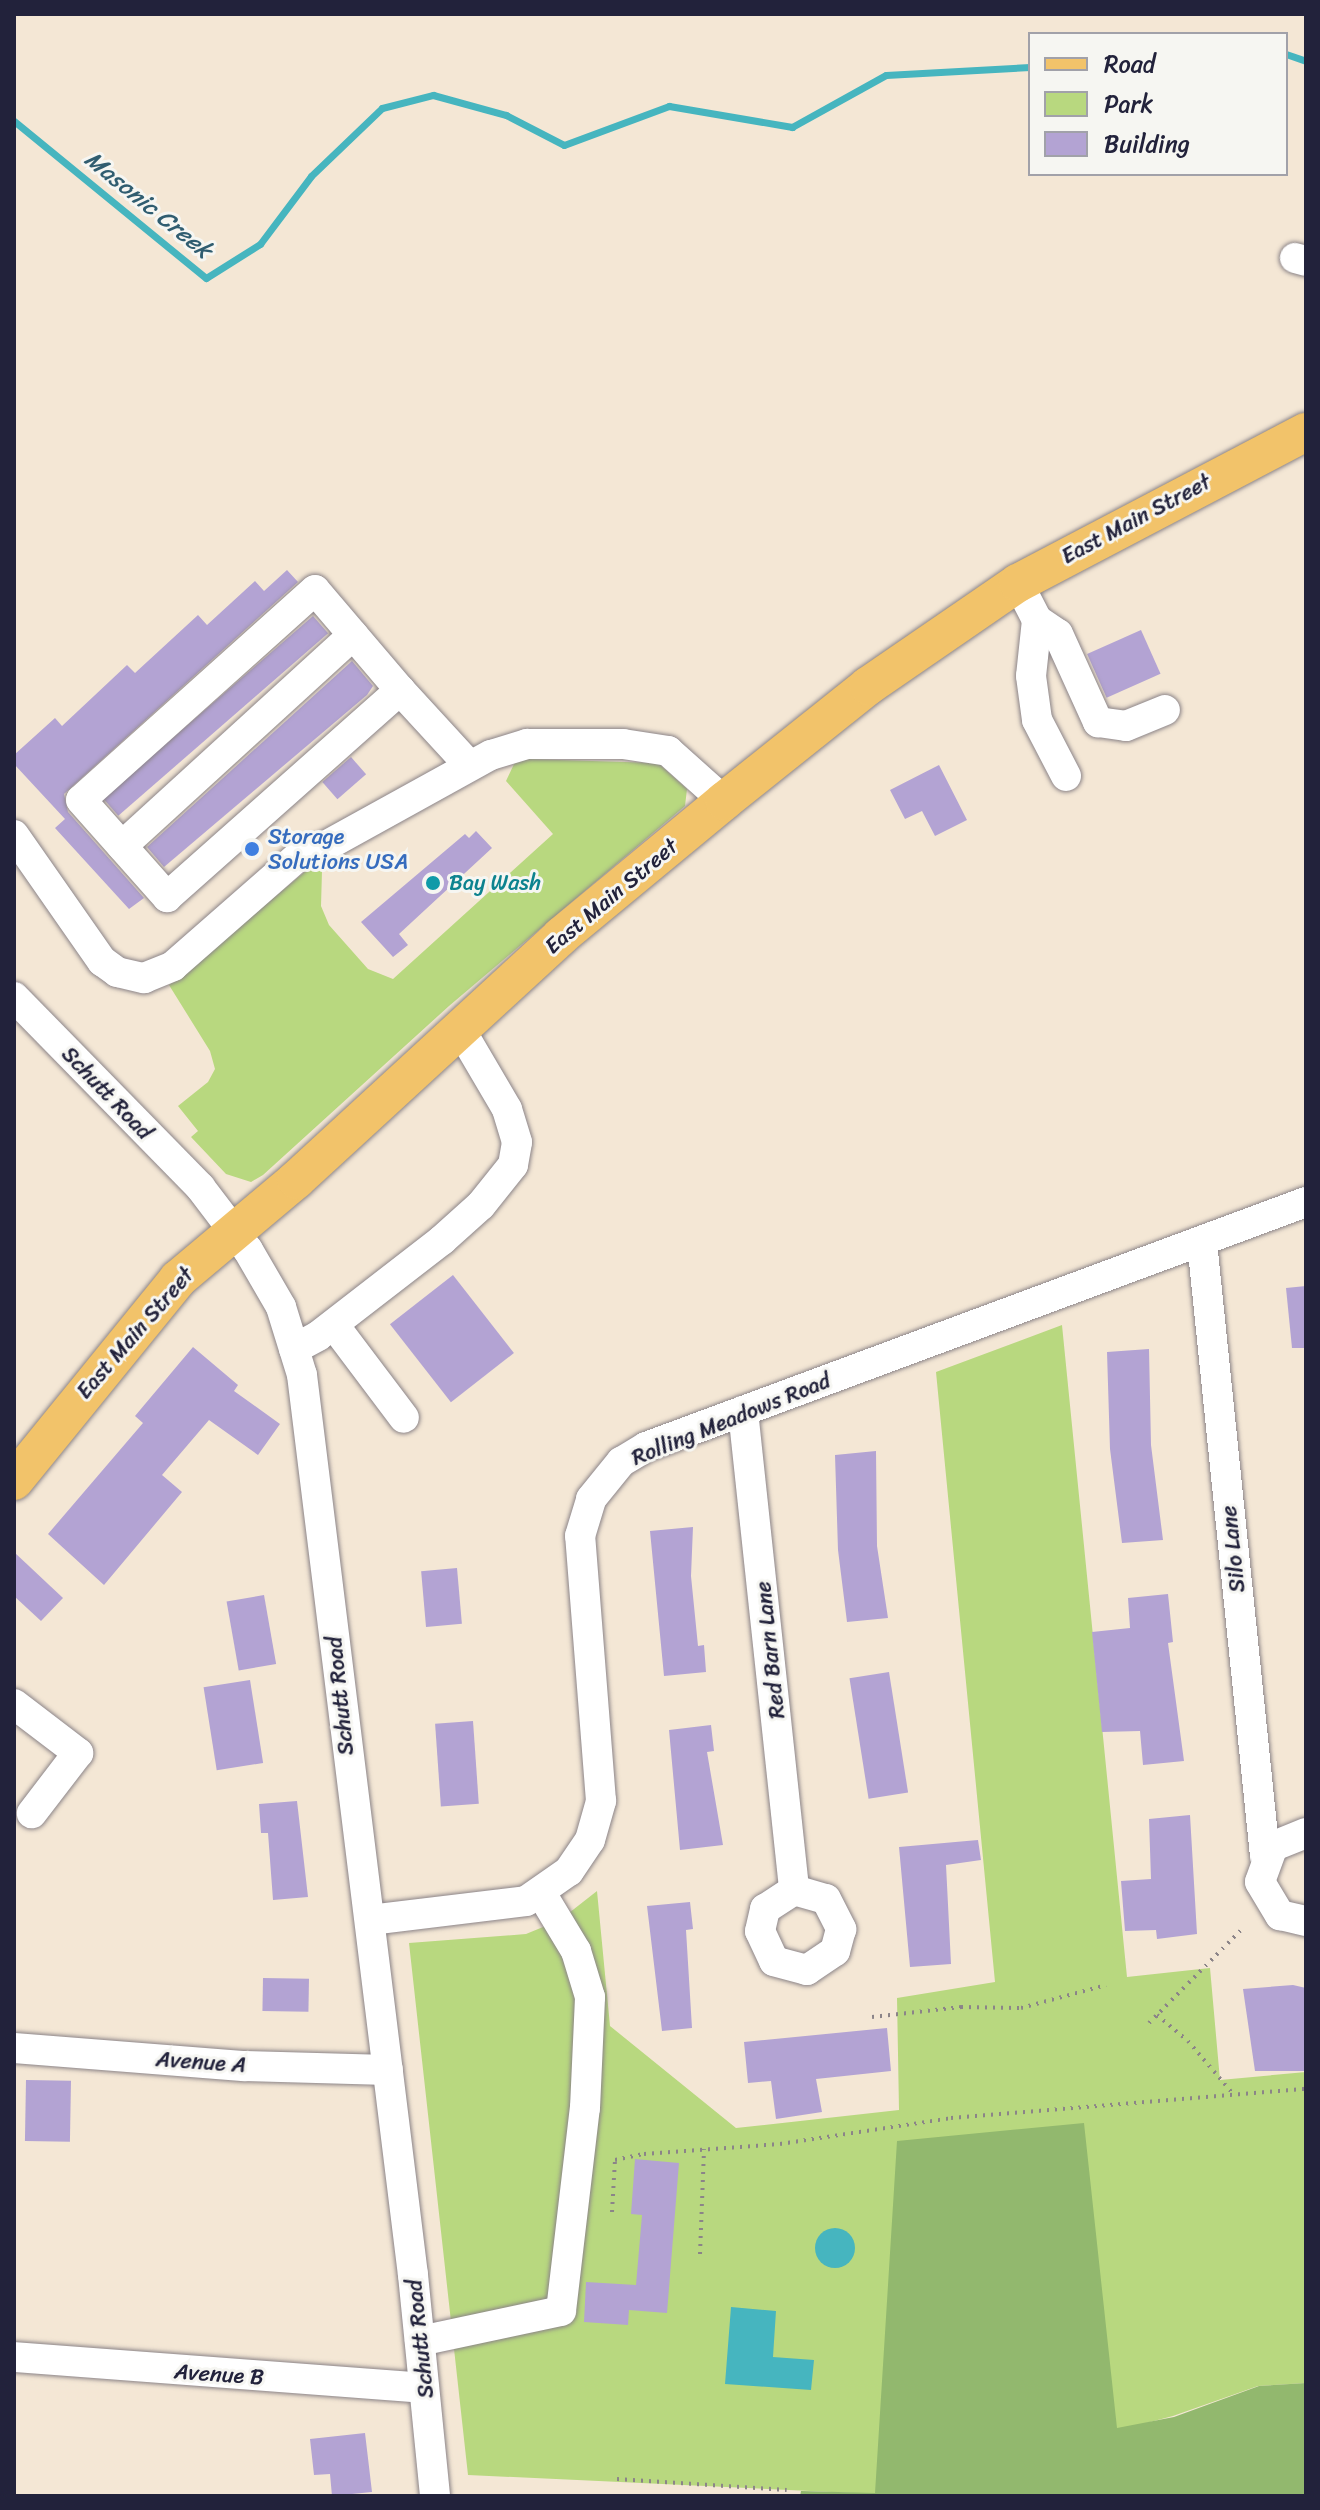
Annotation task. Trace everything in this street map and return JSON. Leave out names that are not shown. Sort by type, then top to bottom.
[{"type":"main road","name":"East Main Street","points":[[14,1481],[178,1279],[561,936],[724,801],[868,686],[1018,583],[1306,432]]},
{"type":"street","points":[[1018,583],[1037,620],[1058,634],[1098,722],[1126,726],[1165,710]]},
{"type":"street","points":[[400,690],[167,897],[81,800],[315,590],[469,765]]},
{"type":"street","points":[[1037,620],[1031,676],[1037,720],[1066,776]]},
{"type":"street","points":[[122,846],[353,635]]},
{"type":"street","points":[[14,835],[102,961],[117,972],[144,978],[173,966],[301,854],[324,847],[469,765],[527,744],[623,744],[668,751],[724,801]]},
{"type":"street","name":"Schutt Road","points":[[14,997],[200,1187],[234,1232],[281,1307],[294,1349],[315,1454],[346,1756],[370,1920],[420,2341],[435,2496]]},
{"type":"street","points":[[294,1349],[334,1325],[442,1240],[481,1205],[513,1165],[517,1142],[507,1109],[460,1029]]},
{"type":"street","name":"Rolling Meadows Road","points":[[370,1920],[493,1909],[541,1893],[581,1856],[601,1801],[580,1578],[585,1515],[600,1485],[621,1462],[646,1447],[1306,1202]]},
{"type":"street","name":"Silo Lane","points":[[1202,1242],[1265,1856],[1260,1882],[1270,1906],[1293,1920],[1306,1921]]},
{"type":"street","points":[[334,1325],[404,1418]]},
{"type":"street","name":"Red Barn Lane","points":[[743,1411],[794,1890]]},
{"type":"street","points":[[14,1704],[78,1753],[32,1813]]},
{"type":"street","points":[[1265,1856],[1283,1838],[1306,1833]]},
{"type":"street","points":[[420,2341],[561,2311],[585,2108],[590,1997],[576,1951],[541,1893]]},
{"type":"street","name":"Avenue A","points":[[14,2048],[245,2066],[388,2070]]},
{"type":"street","name":"Avenue B","points":[[14,2357],[424,2388]]},
{"type":"path","points":[[1149,2023],[1241,1930]]},
{"type":"path","points":[[872,2017],[961,2007],[1021,2008],[1106,1985]]},
{"type":"path","points":[[1157,2015],[1188,2041],[1234,2095]]},
{"type":"path","points":[[612,2212],[615,2160],[780,2144],[951,2118],[1306,2089]]},
{"type":"path","points":[[700,2254],[704,2149]]},
{"type":"path","points":[[617,2479],[787,2490]]},
{"type":"green space","points":[[526,759],[658,763],[687,789],[685,806],[449,1006],[263,1175],[251,1182],[226,1174],[191,1137],[198,1131],[178,1106],[208,1082],[215,1069],[210,1051],[169,985],[313,865],[322,871],[321,906],[329,925],[368,969],[393,979],[553,834],[506,781],[515,762]]},
{"type":"green space","points":[[1062,1325],[1127,1977],[1210,1968],[1220,2080],[1306,2072],[1306,2383],[1258,2386],[1173,2416],[875,2494],[468,2475],[409,1943],[526,1934],[560,1920],[597,1891],[610,2026],[736,2128],[899,2110],[897,1998],[995,1982],[936,1372]]},
{"type":"green space","points":[[1084,2123],[1117,2428],[1174,2417],[1259,2386],[1306,2383],[1306,2496],[800,2496],[801,2491],[875,2493],[897,2141]]},
{"type":"water","points":[[835,2228],[849,2234],[855,2248],[849,2262],[835,2268],[821,2262],[815,2248],[821,2234]]},
{"type":"water","points":[[731,2307],[776,2311],[773,2357],[814,2360],[811,2390],[725,2384]]},
{"type":"building","points":[[287,570],[298,582],[64,794],[68,812],[144,898],[129,909],[55,828],[65,819],[14,764],[14,755],[55,718],[62,726],[127,665],[135,673],[198,615],[207,625],[255,581],[264,591]]},
{"type":"building","points":[[313,616],[328,633],[118,816],[103,798]]},
{"type":"building","points":[[1141,630],[1161,674],[1107,698],[1087,654]]},
{"type":"building","points":[[352,661],[373,686],[367,695],[164,867],[147,847]]},
{"type":"building","points":[[351,757],[366,774],[337,799],[322,782]]},
{"type":"building","points":[[939,765],[967,820],[935,836],[922,811],[905,819],[890,790]]},
{"type":"building","name":"Bay Wash","points":[[476,831],[492,848],[399,934],[408,945],[393,957],[361,922],[465,834],[469,838]]},
{"type":"building","points":[[453,1275],[514,1353],[451,1402],[390,1324]]},
{"type":"building","points":[[1306,1286],[1306,1348],[1292,1348],[1286,1288]]},
{"type":"building","points":[[193,1347],[238,1385],[234,1391],[280,1424],[258,1455],[209,1420],[162,1475],[182,1492],[104,1585],[48,1534],[143,1423],[135,1416]]},
{"type":"building","points":[[1149,1349],[1151,1445],[1163,1540],[1122,1543],[1110,1449],[1107,1352]]},
{"type":"building","points":[[876,1451],[877,1546],[888,1618],[847,1622],[838,1550],[835,1455]]},
{"type":"building","points":[[693,1527],[691,1576],[698,1646],[704,1645],[706,1672],[664,1676],[650,1531]]},
{"type":"building","points":[[14,1552],[63,1598],[41,1621],[14,1596]]},
{"type":"building","points":[[457,1568],[462,1624],[426,1627],[421,1571]]},
{"type":"building","points":[[1168,1594],[1173,1642],[1168,1643],[1184,1761],[1143,1765],[1140,1731],[1102,1732],[1092,1632],[1130,1628],[1128,1598]]},
{"type":"building","points":[[264,1595],[276,1664],[239,1671],[227,1602]]},
{"type":"building","points":[[889,1672],[908,1792],[869,1799],[849,1678]]},
{"type":"building","points":[[250,1680],[263,1763],[217,1770],[204,1687]]},
{"type":"building","points":[[473,1721],[479,1804],[441,1806],[435,1724]]},
{"type":"building","points":[[711,1725],[714,1751],[707,1752],[723,1845],[680,1850],[669,1730]]},
{"type":"building","points":[[297,1801],[308,1897],[273,1900],[268,1833],[261,1833],[259,1804]]},
{"type":"building","points":[[1190,1815],[1197,1934],[1157,1939],[1156,1930],[1125,1931],[1121,1881],[1151,1879],[1149,1819]]},
{"type":"building","points":[[978,1840],[981,1860],[946,1865],[951,1964],[910,1967],[899,1847]]},
{"type":"building","points":[[690,1902],[693,1929],[686,1930],[692,2028],[662,2031],[647,1906]]},
{"type":"building","points":[[263,1978],[309,1979],[308,2012],[262,2011]]},
{"type":"building","points":[[1293,1985],[1306,1988],[1306,2071],[1255,2071],[1243,1989]]},
{"type":"building","points":[[887,2028],[891,2071],[816,2079],[822,2112],[776,2119],[771,2081],[748,2083],[744,2042]]},
{"type":"building","points":[[26,2080],[71,2081],[70,2142],[25,2141]]},
{"type":"building","points":[[635,2159],[679,2163],[667,2313],[629,2310],[628,2325],[584,2322],[586,2282],[636,2285],[642,2215],[631,2214]]},
{"type":"building","points":[[365,2433],[372,2492],[332,2496],[330,2474],[314,2475],[310,2439]]},
{"type":"waterway","name":"Masonic Creek","points":[[1288,55],[1306,61]]},
{"type":"waterway","name":"Masonic Creek","points":[[14,121],[206,278],[260,244],[311,176],[382,108],[433,95],[506,115],[564,145],[669,106],[792,127],[886,75],[1028,67]]},
{"type":"place","name":"Storage Solutions USA","points":[[252,849]]},
{"type":"place","name":"Bay Wash","points":[[433,883]]}]
